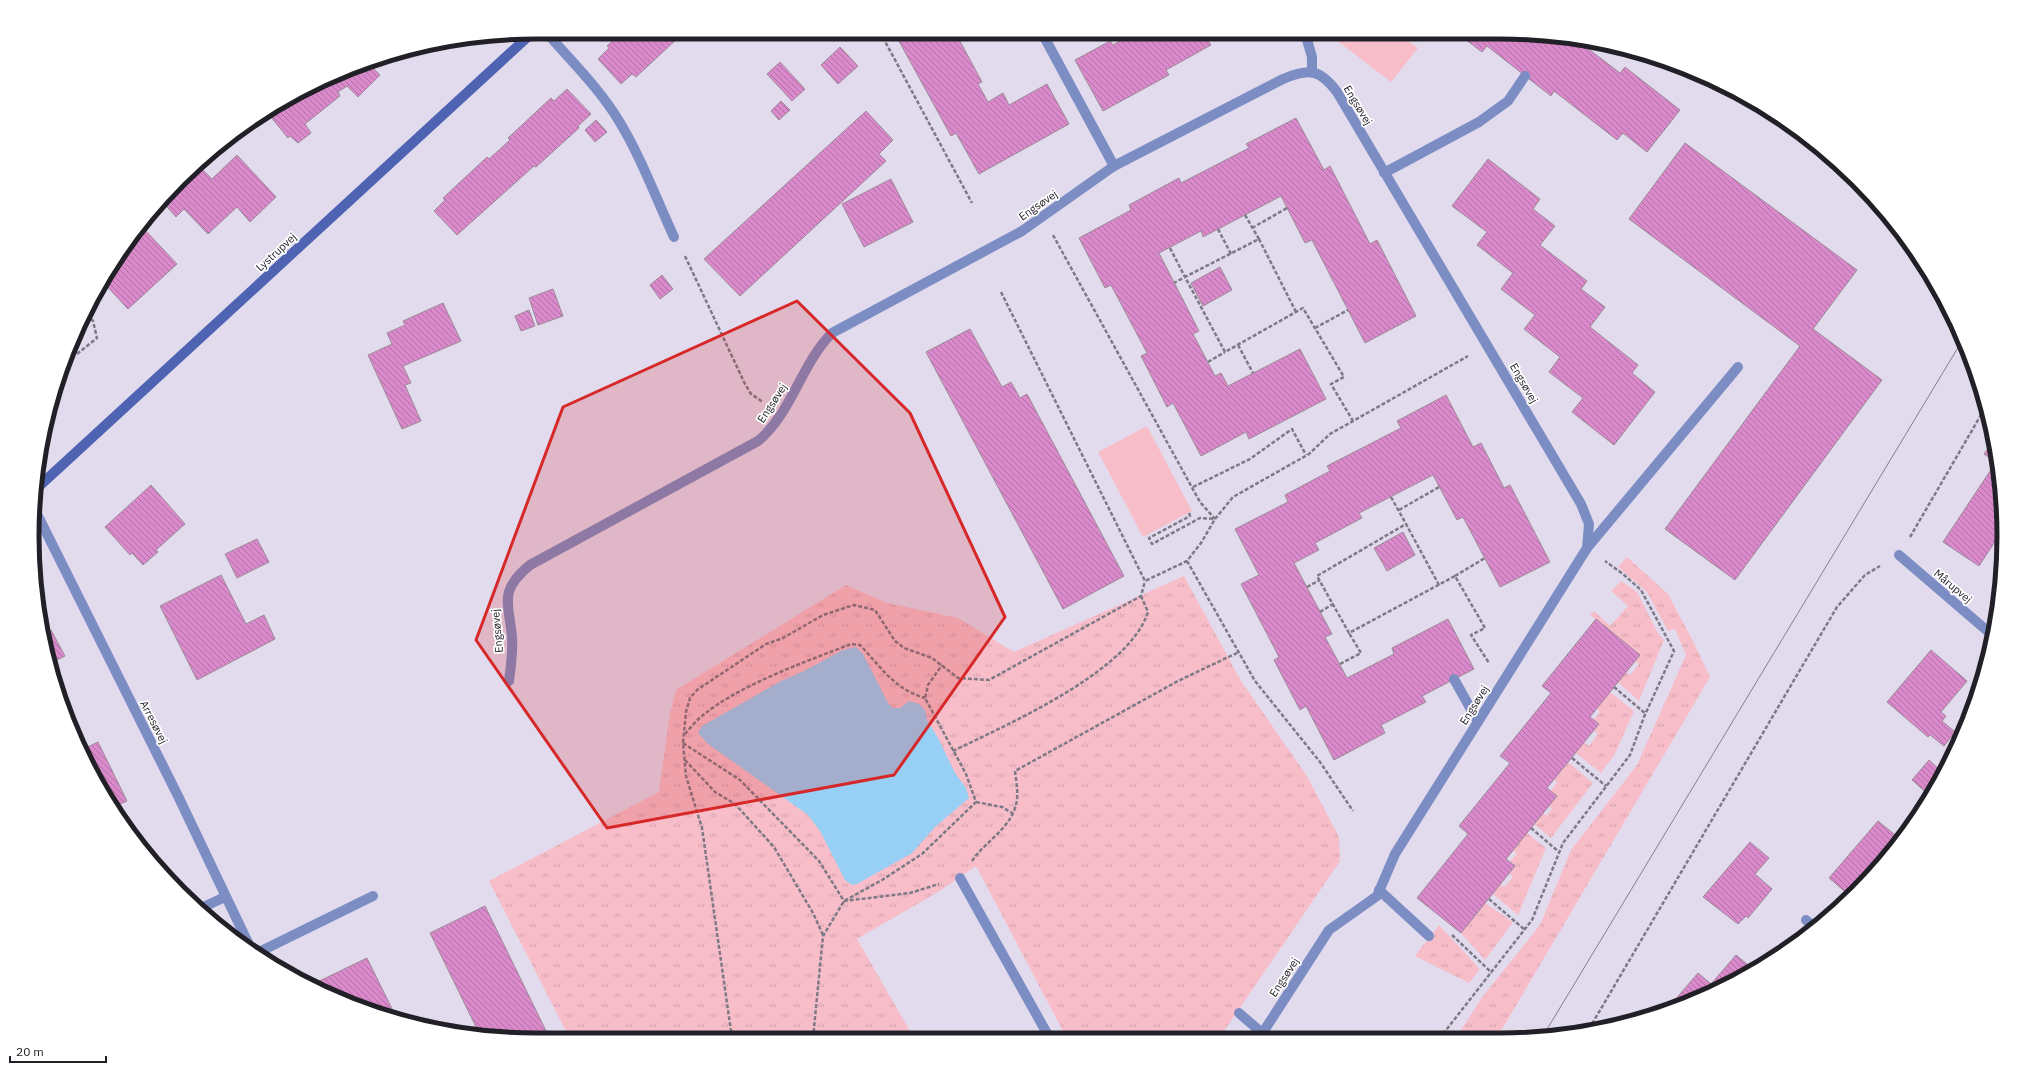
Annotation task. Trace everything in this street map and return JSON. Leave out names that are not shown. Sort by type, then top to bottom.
[{"type":"street","name":"Lystrupvej","points":[[42,484],[525,39]]},
{"type":"street","points":[[552,39],[619,120],[635,150],[674,237]]},
{"type":"street","points":[[1046,39],[1114,166]]},
{"type":"street","points":[[1307,39],[1312,57],[1312,72]]},
{"type":"street","name":"Engsøvej","points":[[509,681],[512,651],[507,602],[513,582],[520,573],[530,566],[753,445],[769,430],[781,414],[821,346],[832,333],[1009,238],[1043,217],[1114,166],[1294,74],[1312,72],[1325,78],[1337,92],[1384,173],[1416,224],[1581,504],[1589,524],[1587,548],[1395,854],[1377,896],[1329,930],[1262,1033]]},
{"type":"street","points":[[1384,173],[1479,122],[1508,101],[1526,76]]},
{"type":"street","points":[[1587,548],[1738,367]]},
{"type":"street","name":"Arresøvej","points":[[40,519],[178,796],[246,939]]},
{"type":"street","name":"Mårupvej","points":[[1899,555],[1987,631]]},
{"type":"street","points":[[1454,679],[1478,722]]},
{"type":"street","points":[[960,878],[1047,1033]]},
{"type":"street","points":[[1379,890],[1429,936]]},
{"type":"street","points":[[262,950],[373,896]]},
{"type":"street","points":[[204,906],[225,897]]},
{"type":"street","points":[[1239,1013],[1259,1033]]},
{"type":"path","points":[[884,39],[972,203]]},
{"type":"path","points":[[1252,228],[1287,208]]},
{"type":"path","points":[[1245,215],[1296,312]]},
{"type":"path","points":[[1043,217],[1200,502],[1215,519]]},
{"type":"path","points":[[1218,229],[1231,254]]},
{"type":"path","points":[[674,237],[689,264],[750,394],[781,414]]},
{"type":"path","points":[[1174,283],[1258,240]]},
{"type":"path","points":[[1170,248],[1225,352]]},
{"type":"path","points":[[953,751],[1078,686],[1100,670],[1127,645],[1144,625],[1148,612],[1141,596],[1145,581],[1001,292]]},
{"type":"path","points":[[1208,362],[1303,308],[1344,377],[1331,384],[1352,421]]},
{"type":"path","points":[[1315,328],[1348,310]]},
{"type":"path","points":[[78,354],[97,338],[93,321],[89,317]]},
{"type":"path","points":[[1238,345],[1253,373]]},
{"type":"path","points":[[1145,581],[1187,561],[1201,543],[1215,519],[1233,497],[1306,456],[1330,434],[1487,345]]},
{"type":"path","points":[[1592,1024],[1837,607],[1865,575],[1899,555],[1982,414]]},
{"type":"path","points":[[1193,487],[1250,459],[1292,429],[1306,456]]},
{"type":"path","points":[[1399,510],[1439,488]]},
{"type":"path","points":[[1391,497],[1439,585]]},
{"type":"path","points":[[1189,514],[1190,516],[1149,538],[1152,544],[1200,518],[1215,519]]},
{"type":"path","points":[[1340,664],[1361,653],[1318,576],[1406,524]]},
{"type":"path","points":[[1444,1033],[1532,920],[1563,843],[1630,755],[1674,650],[1641,590],[1623,574],[1587,548]]},
{"type":"path","points":[[1349,633],[1439,585],[1485,558]]},
{"type":"path","points":[[1187,561],[1255,681],[1320,762],[1353,811]]},
{"type":"path","points":[[1455,576],[1485,628],[1472,635],[1502,684]]},
{"type":"path","points":[[1307,587],[1320,580]]},
{"type":"path","points":[[731,1033],[702,828],[686,776],[683,743],[686,712],[690,698],[696,690],[766,644],[783,638],[817,619],[842,608],[854,605],[875,610],[895,641],[904,648],[932,658],[958,678],[989,680],[1141,596]]},
{"type":"path","points":[[1320,612],[1333,604]]},
{"type":"path","points":[[684,734],[702,716],[733,696],[786,670],[851,644],[860,645],[887,676],[903,690],[926,698]]},
{"type":"path","points":[[844,901],[910,893],[960,878],[979,850],[1007,824],[1017,800],[1016,771],[1178,681],[1239,652]]},
{"type":"path","points":[[942,665],[928,685],[926,698],[966,774],[976,802]]},
{"type":"path","points":[[1614,687],[1646,714]]},
{"type":"path","points":[[683,743],[740,780],[819,860],[844,901]]},
{"type":"path","points":[[1572,758],[1606,786]]},
{"type":"path","points":[[685,760],[715,792],[735,804],[774,847],[813,913],[823,936]]},
{"type":"path","points":[[976,802],[1002,807],[1012,812]]},
{"type":"path","points":[[813,1033],[823,936],[844,901],[882,880],[922,854],[976,802]]},
{"type":"path","points":[[1531,828],[1559,852]]},
{"type":"path","points":[[1489,898],[1525,930]]},
{"type":"path","points":[[1458,940],[1492,973]]},
{"type":"highlighted area","points":[[797,301],[910,413],[1005,617],[894,775],[607,828],[476,640],[563,407]]},
{"type":"green space","points":[[1335,39],[1406,39],[1418,48],[1391,82]]},
{"type":"green space","points":[[1147,426],[1192,511],[1143,537],[1098,452]]},
{"type":"green space","points":[[1627,557],[1668,594],[1710,677],[1500,1033],[1459,1033],[1483,996],[1540,925],[1571,850],[1637,765],[1686,655],[1675,629],[1668,631],[1647,592],[1618,567]]},
{"type":"green space","points":[[1184,576],[1241,681],[1307,776],[1339,837],[1340,861],[1223,1033],[1064,1033],[976,866],[938,892],[857,939],[911,1033],[567,1033],[489,881],[659,792],[670,714],[676,690],[846,585],[887,603],[958,618],[1014,652]]},
{"type":"green space","points":[[1621,581],[1637,592],[1658,633],[1664,640],[1639,701],[1618,682],[1626,672],[1630,675],[1639,664],[1635,661],[1640,655],[1590,615],[1594,611],[1610,626],[1628,606],[1611,591]]},
{"type":"green space","points":[[1610,692],[1634,711],[1615,754],[1601,773],[1576,753],[1584,742],[1589,746],[1598,734],[1594,731],[1599,724],[1593,720],[1600,712],[1597,709]]},
{"type":"green space","points":[[1568,762],[1593,783],[1551,838],[1534,824],[1543,813],[1546,816],[1552,809],[1549,806],[1557,796],[1551,791],[1557,782],[1554,780]]},
{"type":"green space","points":[[1527,833],[1546,848],[1518,915],[1493,894],[1501,884],[1504,887],[1513,877],[1509,873],[1515,866],[1509,862],[1517,854],[1513,851]]},
{"type":"green space","points":[[1485,903],[1513,922],[1485,960],[1461,933]]},
{"type":"green space","points":[[1439,925],[1480,969],[1469,983],[1415,956]]},
{"type":"water","points":[[856,647],[863,654],[888,703],[893,708],[900,708],[909,701],[919,704],[925,710],[927,720],[938,738],[955,773],[966,788],[969,798],[935,827],[912,853],[857,884],[852,885],[845,880],[820,831],[808,815],[708,744],[698,733],[702,726],[781,681],[804,671],[843,650]]},
{"type":"building","points":[[614,39],[677,39],[636,77],[632,74],[621,84],[598,59],[609,48],[607,46]]},
{"type":"building","points":[[898,39],[959,39],[982,82],[978,84],[988,102],[1003,93],[1009,105],[1047,84],[1069,124],[979,174],[956,133],[951,136]]},
{"type":"building","points":[[1123,39],[1207,39],[1211,45],[1166,70],[1169,75],[1103,111],[1075,60],[1110,41],[1113,45]]},
{"type":"building","points":[[1465,39],[1533,40],[1586,47],[1620,73],[1625,67],[1680,110],[1647,152],[1623,133],[1617,140],[1554,91],[1551,96],[1487,46],[1482,52]]},
{"type":"building","points":[[840,47],[858,66],[838,84],[821,65]]},
{"type":"building","points":[[780,62],[805,89],[792,101],[767,74]]},
{"type":"building","points":[[372,67],[380,75],[358,97],[347,86],[338,92],[340,96],[305,124],[311,133],[298,143],[290,136],[288,138],[270,116],[316,90]]},
{"type":"building","points":[[567,89],[591,114],[578,126],[579,128],[536,167],[534,166],[457,235],[434,211],[445,200],[443,198],[487,157],[489,159],[510,140],[508,138],[551,98],[554,101]]},
{"type":"building","points":[[781,101],[790,110],[779,120],[771,111]]},
{"type":"building","points":[[866,111],[893,140],[879,154],[886,161],[740,296],[704,259]]},
{"type":"building","points":[[1296,118],[1324,170],[1330,166],[1370,244],[1377,240],[1416,316],[1365,343],[1312,240],[1305,243],[1281,196],[1203,237],[1201,231],[1159,253],[1199,331],[1193,334],[1215,376],[1221,373],[1228,386],[1300,349],[1326,399],[1249,439],[1246,432],[1201,456],[1173,403],[1167,407],[1141,356],[1147,353],[1111,285],[1105,288],[1079,238],[1131,210],[1129,205],[1179,178],[1181,183],[1249,148],[1246,144]]},
{"type":"building","points":[[596,120],[607,132],[595,142],[585,130]]},
{"type":"building","points":[[1685,143],[1857,270],[1813,329],[1882,380],[1735,580],[1665,529],[1800,346],[1629,219]]},
{"type":"building","points":[[237,155],[276,197],[250,222],[237,207],[208,234],[184,209],[176,217],[165,205],[202,168],[212,179]]},
{"type":"building","points":[[1488,159],[1540,199],[1533,209],[1555,226],[1540,245],[1587,281],[1581,289],[1605,307],[1590,327],[1638,365],[1632,373],[1655,392],[1614,445],[1572,412],[1583,398],[1549,372],[1560,357],[1524,329],[1535,315],[1501,289],[1513,273],[1477,245],[1487,232],[1452,206]]},
{"type":"building","points":[[891,179],[913,222],[864,247],[842,204]]},
{"type":"building","points":[[145,230],[177,264],[128,309],[107,286]]},
{"type":"building","points":[[1220,267],[1232,290],[1203,306],[1191,283]]},
{"type":"building","points":[[662,275],[673,289],[660,299],[650,285]]},
{"type":"building","points":[[553,289],[563,316],[538,325],[529,298]]},
{"type":"building","points":[[443,303],[461,341],[403,366],[411,383],[405,385],[421,421],[402,429],[368,355],[392,344],[387,333],[405,325],[403,321]]},
{"type":"building","points":[[529,310],[535,326],[521,331],[515,316]]},
{"type":"building","points":[[970,329],[1002,387],[1011,382],[1020,398],[1027,394],[1124,576],[1063,609],[926,352]]},
{"type":"building","points":[[1446,395],[1473,447],[1481,443],[1504,488],[1510,485],[1550,562],[1500,587],[1463,517],[1457,520],[1433,475],[1359,513],[1362,518],[1315,543],[1319,550],[1294,563],[1332,634],[1325,637],[1347,678],[1394,654],[1392,648],[1448,619],[1474,669],[1422,696],[1426,702],[1381,725],[1385,733],[1334,760],[1306,706],[1300,710],[1274,660],[1279,657],[1241,584],[1259,575],[1235,529],[1288,502],[1285,495],[1330,471],[1327,466],[1401,428],[1397,421]]},
{"type":"building","points":[[1989,447],[1991,458],[1984,454]]},
{"type":"building","points":[[1992,468],[1996,503],[1997,539],[1979,566],[1943,542]]},
{"type":"building","points":[[151,485],[185,524],[156,550],[158,552],[143,565],[132,553],[130,555],[105,527]]},
{"type":"building","points":[[1403,532],[1415,555],[1387,571],[1374,548]]},
{"type":"building","points":[[257,539],[269,562],[237,578],[225,554]]},
{"type":"building","points":[[221,575],[246,624],[264,615],[275,639],[197,680],[160,606]]},
{"type":"building","points":[[1596,619],[1640,655],[1590,717],[1599,724],[1547,788],[1557,796],[1506,859],[1515,866],[1461,933],[1417,898],[1468,834],[1459,826],[1510,763],[1500,756],[1551,693],[1542,686]]},
{"type":"building","points":[[51,630],[65,656],[55,661],[49,633],[49,631]]},
{"type":"building","points":[[1931,650],[1967,681],[1941,712],[1946,716],[1942,721],[1955,732],[1944,746],[1930,735],[1928,737],[1887,702]]},
{"type":"building","points":[[98,742],[127,801],[119,805],[86,747]]},
{"type":"building","points":[[1929,760],[1939,769],[1925,792],[1912,780]]},
{"type":"building","points":[[1878,821],[1896,836],[1874,864],[1846,892],[1829,878]]},
{"type":"building","points":[[1750,842],[1769,858],[1755,874],[1772,889],[1748,918],[1746,916],[1738,924],[1703,897]]},
{"type":"building","points":[[485,906],[547,1033],[477,1030],[430,933]]},
{"type":"building","points":[[1736,955],[1749,966],[1720,982],[1673,1002],[1698,973],[1711,984]]},
{"type":"building","points":[[367,958],[394,1012],[376,1007],[317,982]]},
{"type":"tram line","points":[[1546,1031],[1959,346]]}]
